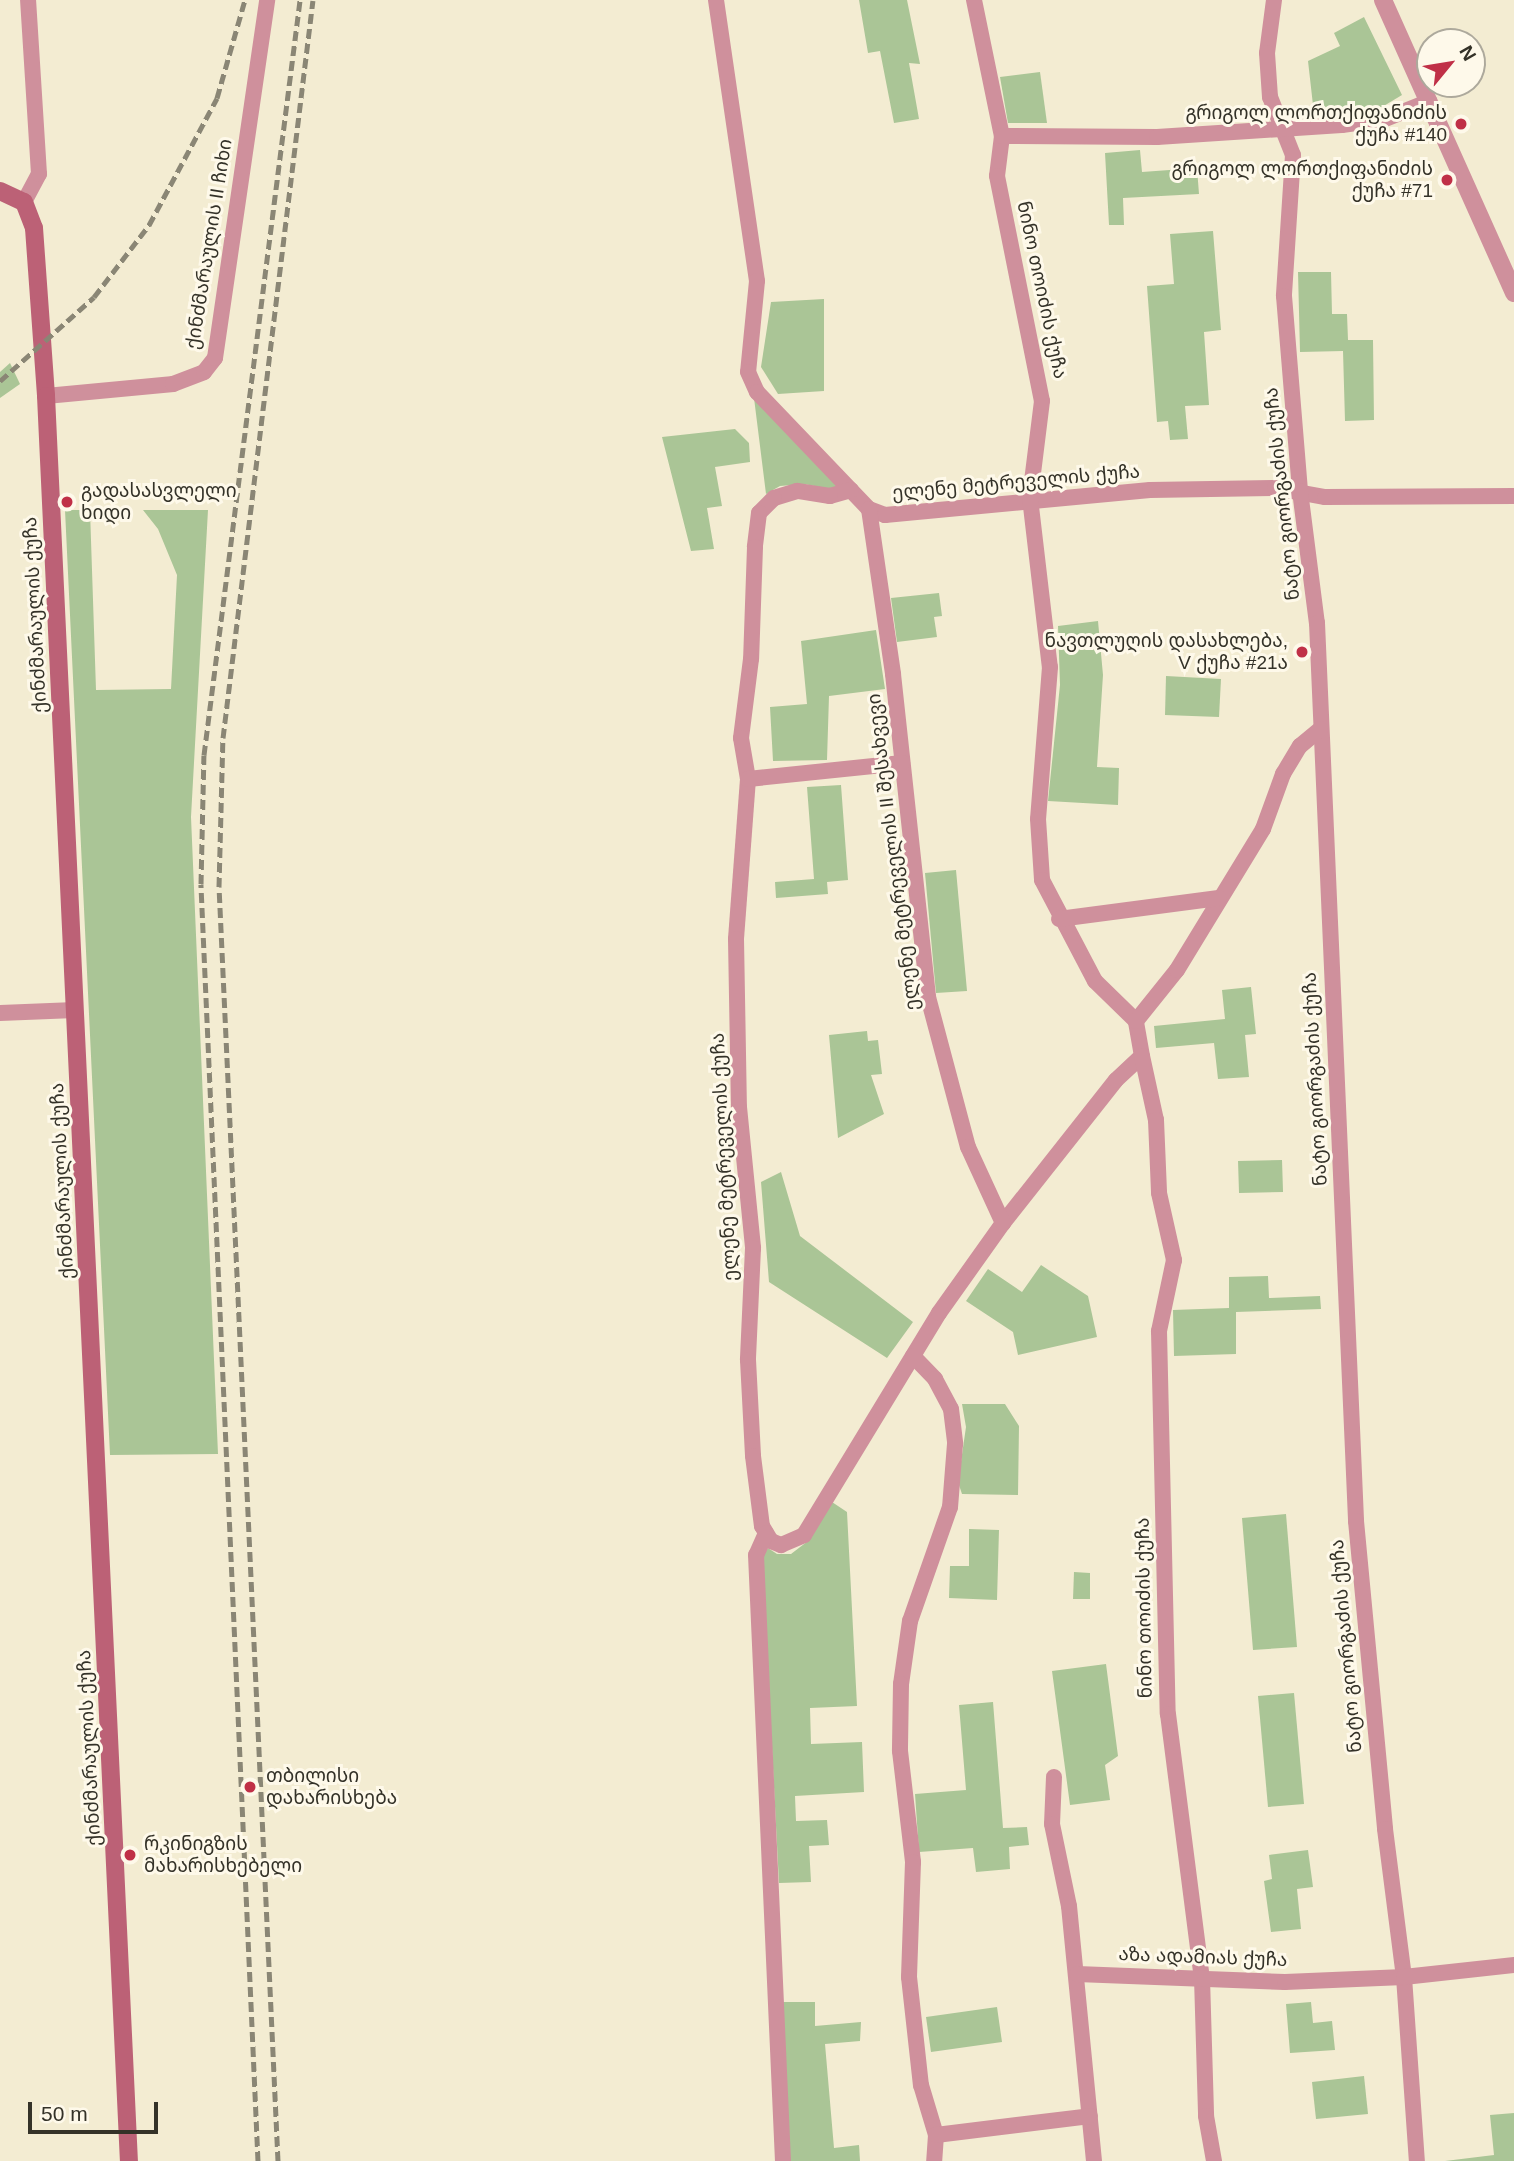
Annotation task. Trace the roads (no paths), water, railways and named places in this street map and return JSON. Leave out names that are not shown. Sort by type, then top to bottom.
[{"type":"main road","points":[[0,191],[24,202]]},
{"type":"main road","name":"ქინძმარაულის ქუჩა","points":[[24,202],[34,228],[46,396],[129,2161]]},
{"type":"street","points":[[24,202],[39,174],[28,0]]},
{"type":"street","name":"ქინძმარაულის II ჩიხი","points":[[46,396],[173,384],[204,372],[215,358],[267,0]]},
{"type":"street","points":[[716,0],[757,281],[748,372],[765,400],[851,490]]},
{"type":"street","name":"ნინო თოიძის ქუჩა","points":[[974,0],[1002,136],[997,177],[1042,401],[1030,498],[1050,667],[1037,850],[1042,880],[1059,919],[1095,981],[1136,1021],[1156,1120],[1159,1193],[1174,1260],[1159,1331],[1167,1701],[1184,1862],[1202,1979],[1206,2116],[1214,2161]]},
{"type":"street","name":"ნატო გიორგაძის ქუჩა","points":[[1274,0],[1268,75],[1270,97],[1285,129],[1293,155],[1294,181],[1286,233],[1284,296],[1300,491],[1317,623],[1356,1521],[1385,1829],[1404,1977],[1417,2161]]},
{"type":"street","points":[[1383,0],[1514,276]]},
{"type":"street","points":[[1002,136],[1157,137],[1285,129],[1385,119],[1430,102]]},
{"type":"street","points":[[1506,263],[1514,293]]},
{"type":"street","name":"ელენე მეტრეველის ქუჩა","points":[[766,1533],[753,1456],[748,1360],[753,1248],[739,1107],[736,939],[748,779],[741,738],[751,659],[759,513],[783,494],[814,491],[830,496],[851,490],[869,509],[885,515],[1030,498],[1150,490],[1300,491],[1325,497],[1514,496]]},
{"type":"street","name":"ელენე მეტრეველის II შესახვევი","points":[[869,509],[902,763],[928,997],[968,1147],[1003,1223]]},
{"type":"street","points":[[1136,1021],[1177,970],[1263,829],[1283,774],[1300,746],[1320,729]]},
{"type":"street","points":[[748,779],[902,763]]},
{"type":"street","points":[[1059,919],[1219,898]]},
{"type":"street","points":[[0,1013],[75,1010]]},
{"type":"street","points":[[783,2161],[756,1555],[766,1533],[781,1545],[804,1535],[913,1356],[1003,1223],[1116,1080],[1142,1056]]},
{"type":"street","points":[[913,1356],[935,1379],[951,1409],[955,1444],[950,1507],[909,1621],[901,1684],[900,1751],[913,1862],[911,2017],[921,2085],[936,2135],[934,2161]]},
{"type":"street","points":[[1054,1777],[1052,1824],[1077,1974],[1094,2161]]},
{"type":"street","name":"აზა ადამიას ქუჩა","points":[[1077,1974],[1285,1982],[1404,1977],[1514,1965]]},
{"type":"street","points":[[936,2135],[1090,2116]]},
{"type":"railway","points":[[0,381],[94,297],[149,225],[217,98],[245,0]]},
{"type":"railway","points":[[258,2161],[201,884],[204,755],[300,0]]},
{"type":"railway","points":[[278,2161],[219,887],[223,738],[313,0]]},
{"type":"place","name":"გრიგოლ ლორთქიფანიძის ქუჩა #140","points":[[1461,124]]},
{"type":"place","name":"გრიგოლ ლორთქიფანიძის ქუჩა #71","points":[[1447,180]]},
{"type":"place","name":"გადასასვლელი ხიდი","points":[[67,502]]},
{"type":"place","name":"ნავთლუღის დასახლება, V ქუჩა #21ა","points":[[1302,652]]},
{"type":"place","name":"თბილისი დახარისხება","points":[[250,1787]]},
{"type":"place","name":"რკინიგზის მახარისხებელი","points":[[130,1855]]}]
